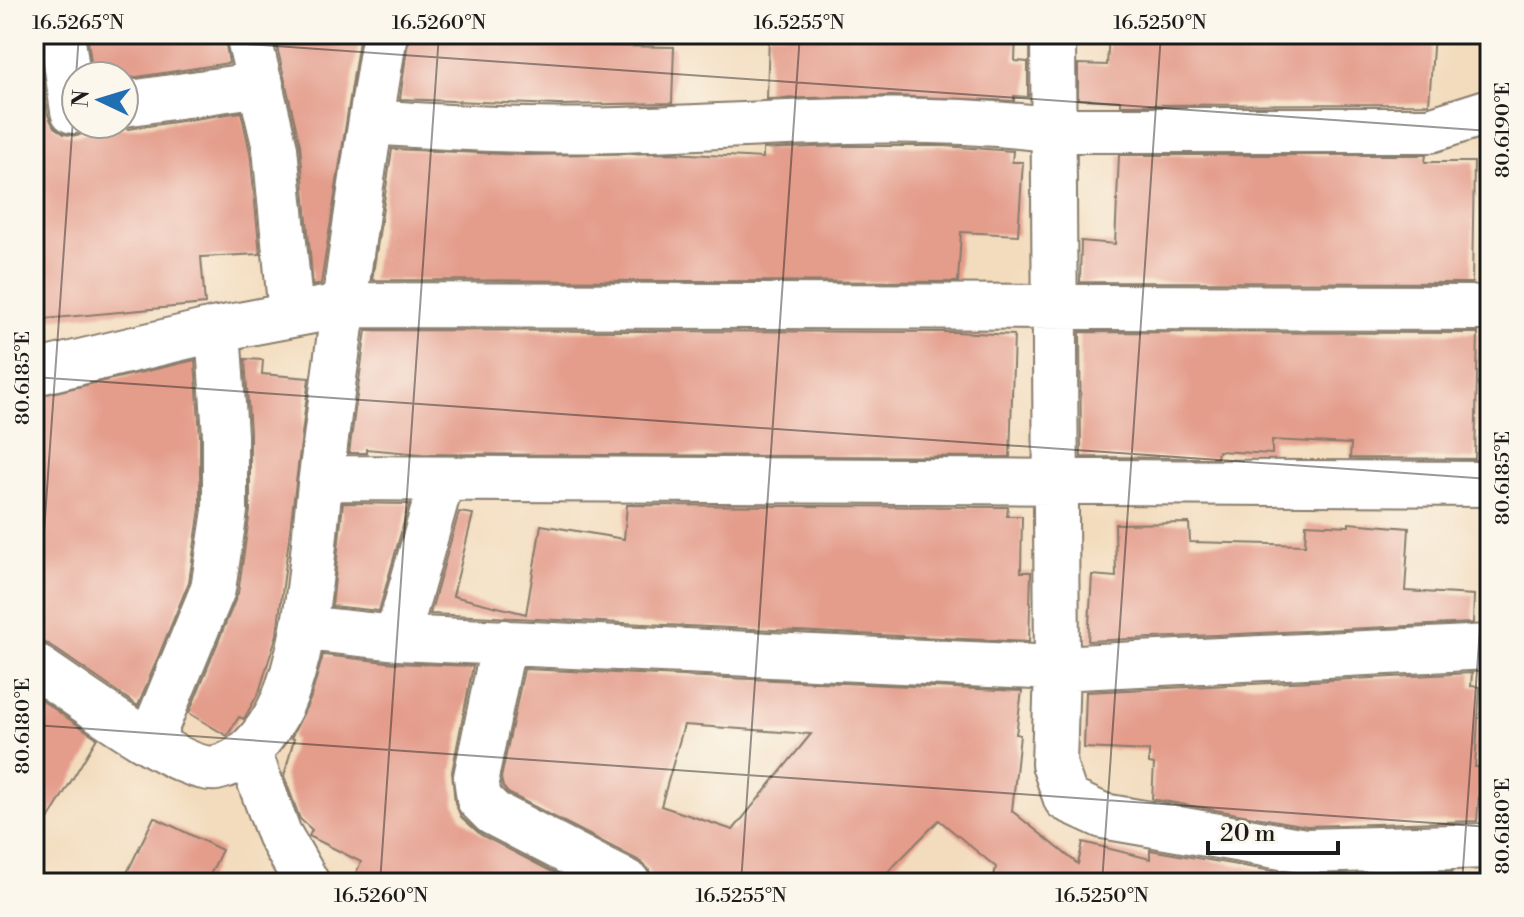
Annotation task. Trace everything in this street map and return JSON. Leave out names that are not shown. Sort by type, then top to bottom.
[{"type":"street","points":[[62,34],[62,60]]},
{"type":"street","points":[[248,34],[275,148],[291,315]]},
{"type":"street","points":[[34,665],[150,742],[195,766],[216,768],[249,752],[270,728],[287,691],[304,628],[321,478],[385,34]]},
{"type":"street","points":[[1053,34],[1057,668],[1054,764],[1066,799],[1103,816],[1305,851],[1490,846]]},
{"type":"street","points":[[140,102],[261,84]]},
{"type":"street","points":[[371,122],[615,130],[935,119],[997,122],[1055,130],[1430,130],[1490,111]]},
{"type":"street","points":[[34,373],[218,329],[345,305],[1490,308]]},
{"type":"street","points":[[150,742],[213,589],[225,511],[225,435],[218,329]]},
{"type":"street","points":[[321,478],[1490,484]]},
{"type":"street","points":[[397,638],[442,479]]},
{"type":"street","points":[[304,628],[397,638],[1057,668],[1490,647]]},
{"type":"street","points":[[504,642],[476,777],[479,799],[493,813],[628,883]]},
{"type":"street","points":[[249,752],[279,834],[307,883]]},
{"type":"building","points":[[87,34],[224,34],[229,63],[140,77],[140,60],[91,60]]},
{"type":"building","points":[[274,34],[360,34],[321,284],[313,286],[300,145]]},
{"type":"building","points":[[409,34],[613,34],[612,46],[674,47],[672,103],[558,105],[400,99]]},
{"type":"building","points":[[769,34],[1016,34],[1015,61],[1028,62],[1028,97],[1014,96],[1014,101],[892,96],[767,99]]},
{"type":"building","points":[[1109,34],[1237,34],[1383,43],[1383,34],[1434,34],[1429,104],[1121,105],[1121,101],[1078,99],[1078,64],[1107,65]]},
{"type":"building","points":[[40,54],[48,115],[60,131],[60,140],[140,140],[140,127],[241,112],[250,152],[260,254],[201,257],[205,304],[34,320],[34,55]]},
{"type":"building","points":[[945,146],[1013,151],[1012,162],[1023,162],[1018,235],[961,232],[958,282],[372,280],[392,149],[525,155],[671,153],[763,158],[763,149]]},
{"type":"building","points":[[1119,155],[1426,155],[1425,162],[1474,162],[1472,283],[1080,282],[1081,241],[1115,244]]},
{"type":"building","points":[[366,330],[955,332],[1014,335],[1010,457],[422,454],[366,449],[366,453],[349,453]]},
{"type":"building","points":[[1080,332],[1478,333],[1475,459],[1350,458],[1351,444],[1272,440],[1272,454],[1218,451],[1217,458],[1081,457]]},
{"type":"building","points":[[245,359],[263,360],[262,374],[309,378],[277,634],[259,692],[244,719],[239,717],[227,736],[189,713],[238,593],[250,511],[250,433]]},
{"type":"building","points":[[195,360],[200,436],[200,509],[189,582],[138,706],[48,644],[34,640],[34,397]]},
{"type":"building","points":[[343,503],[409,504],[379,611],[332,606]]},
{"type":"building","points":[[627,505],[1008,507],[1007,516],[1022,516],[1021,572],[1031,572],[1029,642],[430,614],[459,512],[473,514],[453,596],[526,614],[541,525],[624,539]]},
{"type":"building","points":[[1189,523],[1190,542],[1305,545],[1306,524],[1349,526],[1349,523],[1409,528],[1405,591],[1474,595],[1473,623],[1088,641],[1092,575],[1116,577],[1115,524]]},
{"type":"building","points":[[323,655],[396,663],[473,666],[452,772],[455,803],[461,817],[481,835],[574,883],[376,883],[356,873],[361,862],[309,836],[312,830],[300,819],[284,776],[294,739],[291,738],[310,700]]},
{"type":"building","points":[[524,669],[1022,691],[1016,734],[1020,735],[1012,811],[1078,864],[1083,842],[1150,859],[1150,850],[1301,876],[1347,875],[1347,883],[992,883],[996,867],[939,820],[877,883],[653,883],[649,870],[640,861],[508,793],[501,778]],"holes":[[[684,725],[811,734],[733,830],[661,806]]]},
{"type":"building","points":[[1472,673],[1471,686],[1480,687],[1475,767],[1481,767],[1477,821],[1307,826],[1152,799],[1154,764],[1149,763],[1149,751],[1084,748],[1086,692]]},
{"type":"building","points":[[34,695],[97,738],[34,843]]},
{"type":"building","points":[[154,817],[222,850],[206,883],[122,883]]},
{"type":"building","points":[[1452,872],[1451,883],[1416,883],[1417,873]]}]
